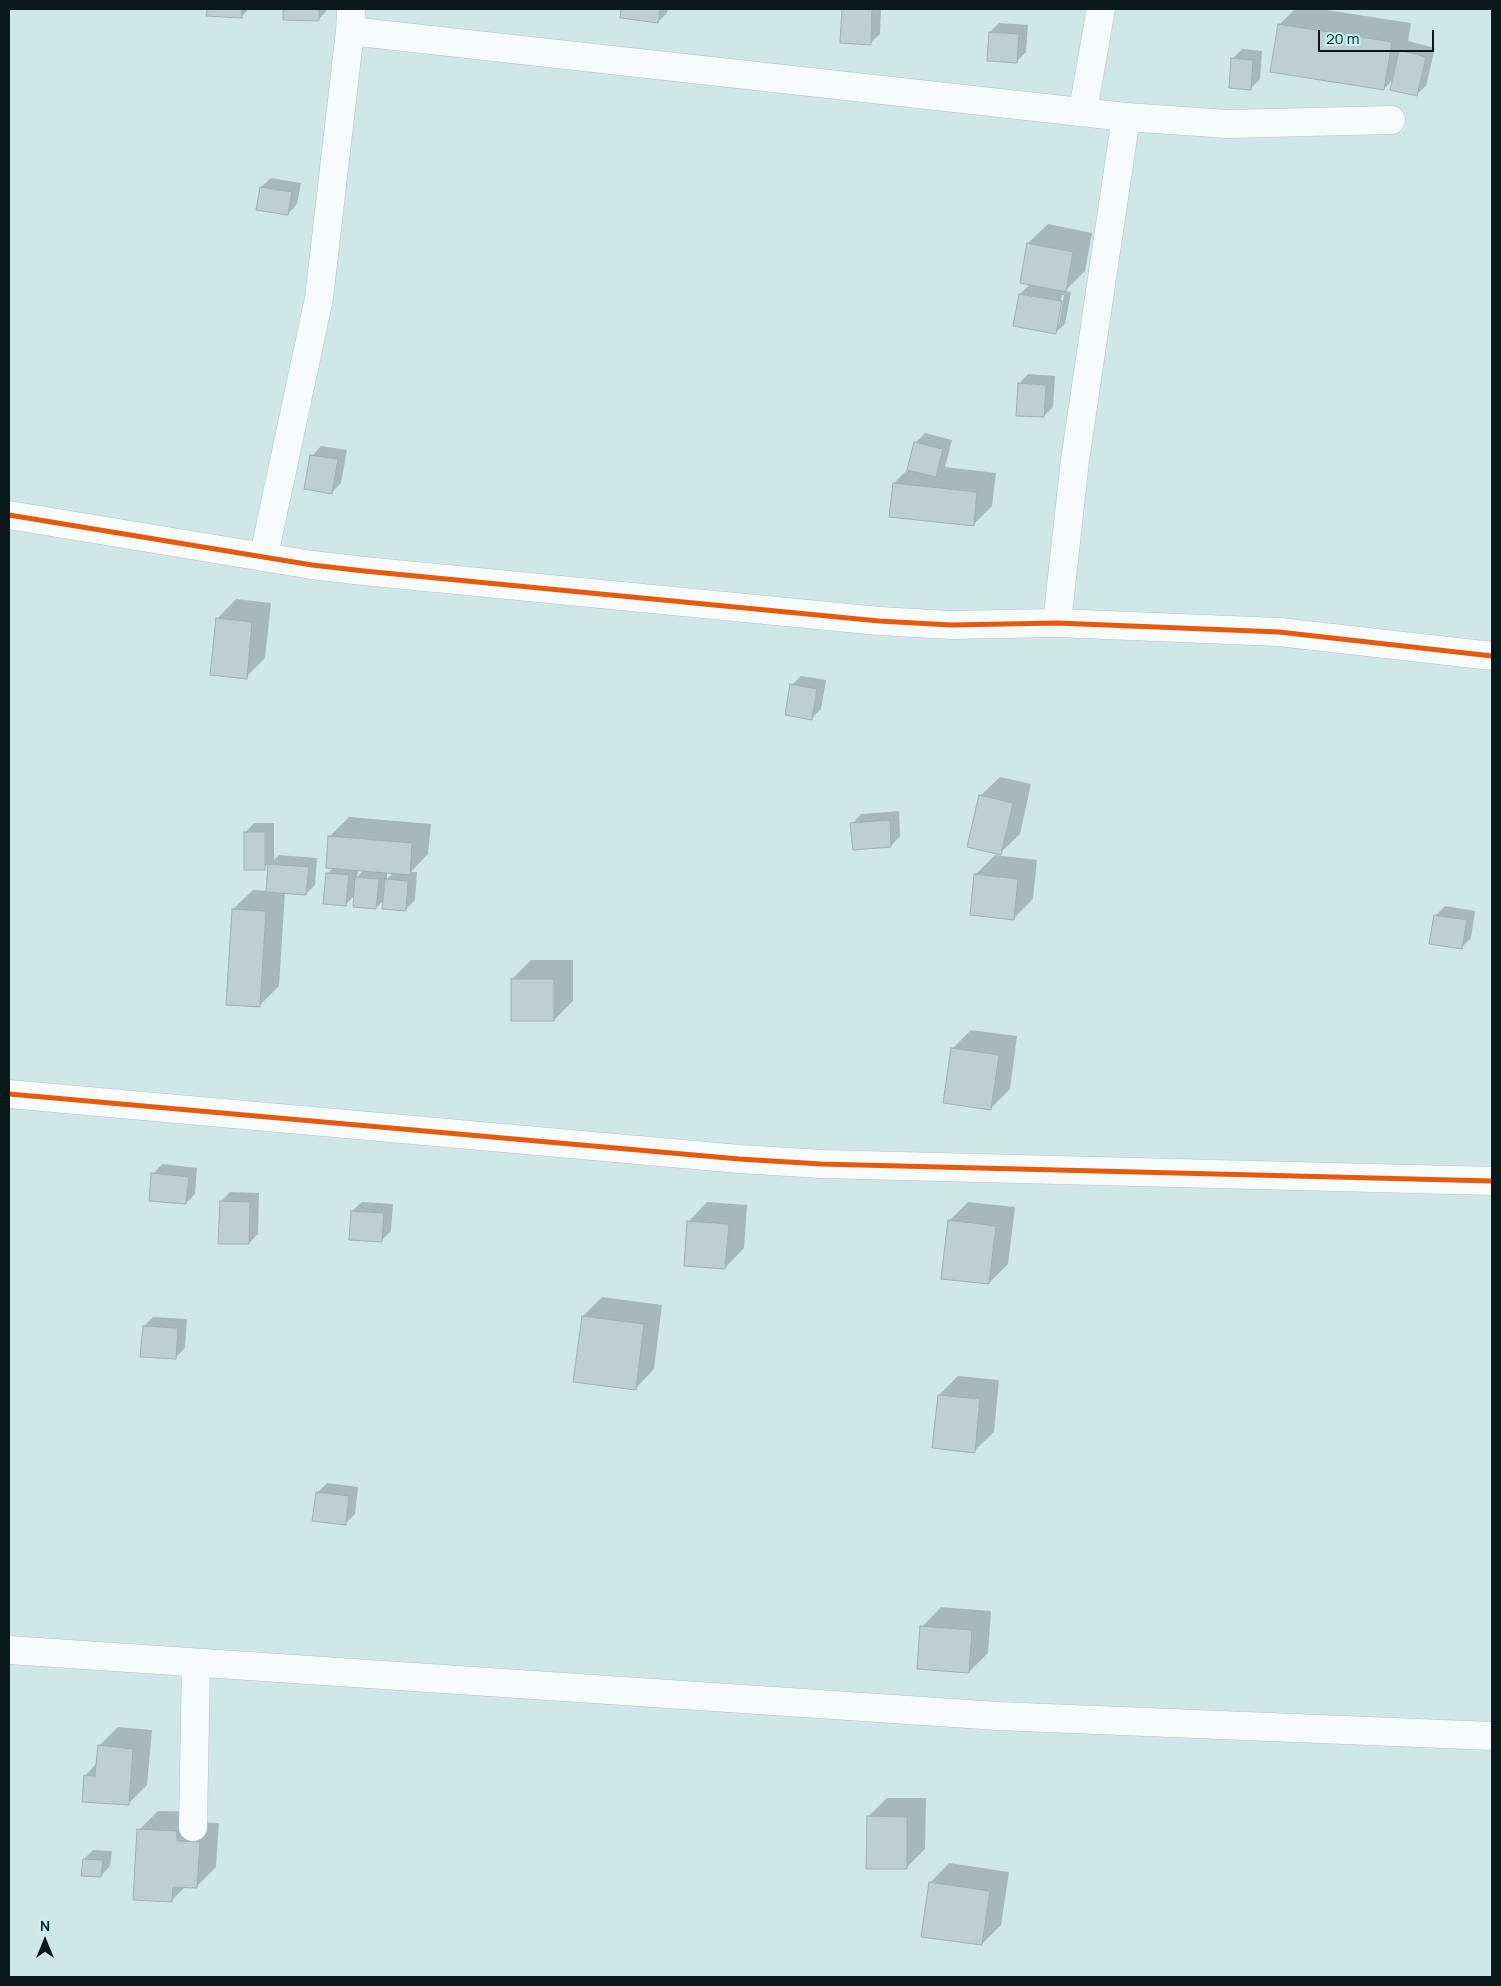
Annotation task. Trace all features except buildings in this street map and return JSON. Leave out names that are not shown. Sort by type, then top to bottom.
[{"type":"street","points":[[1083,110],[1101,9]]},
{"type":"street","points":[[264,556],[319,298],[350,20],[1083,110],[1126,117],[1227,124],[1391,120]]},
{"type":"street","points":[[1057,623],[1075,460],[1126,117]]},
{"type":"street","points":[[9,515],[364,571],[879,621],[951,624],[1057,623],[1308,634],[1434,651],[1492,656]]},
{"type":"street","points":[[9,1094],[812,1163],[1492,1181]]},
{"type":"street","points":[[9,1650],[196,1664],[998,1716],[1492,1736]]},
{"type":"street","points":[[193,1827],[196,1664]]},
{"type":"cycle path","points":[[9,515],[312,565],[879,621],[951,625],[1057,623],[1279,632],[1492,656]]},
{"type":"cycle path","points":[[9,1094],[739,1159],[821,1164],[1492,1181]]}]
